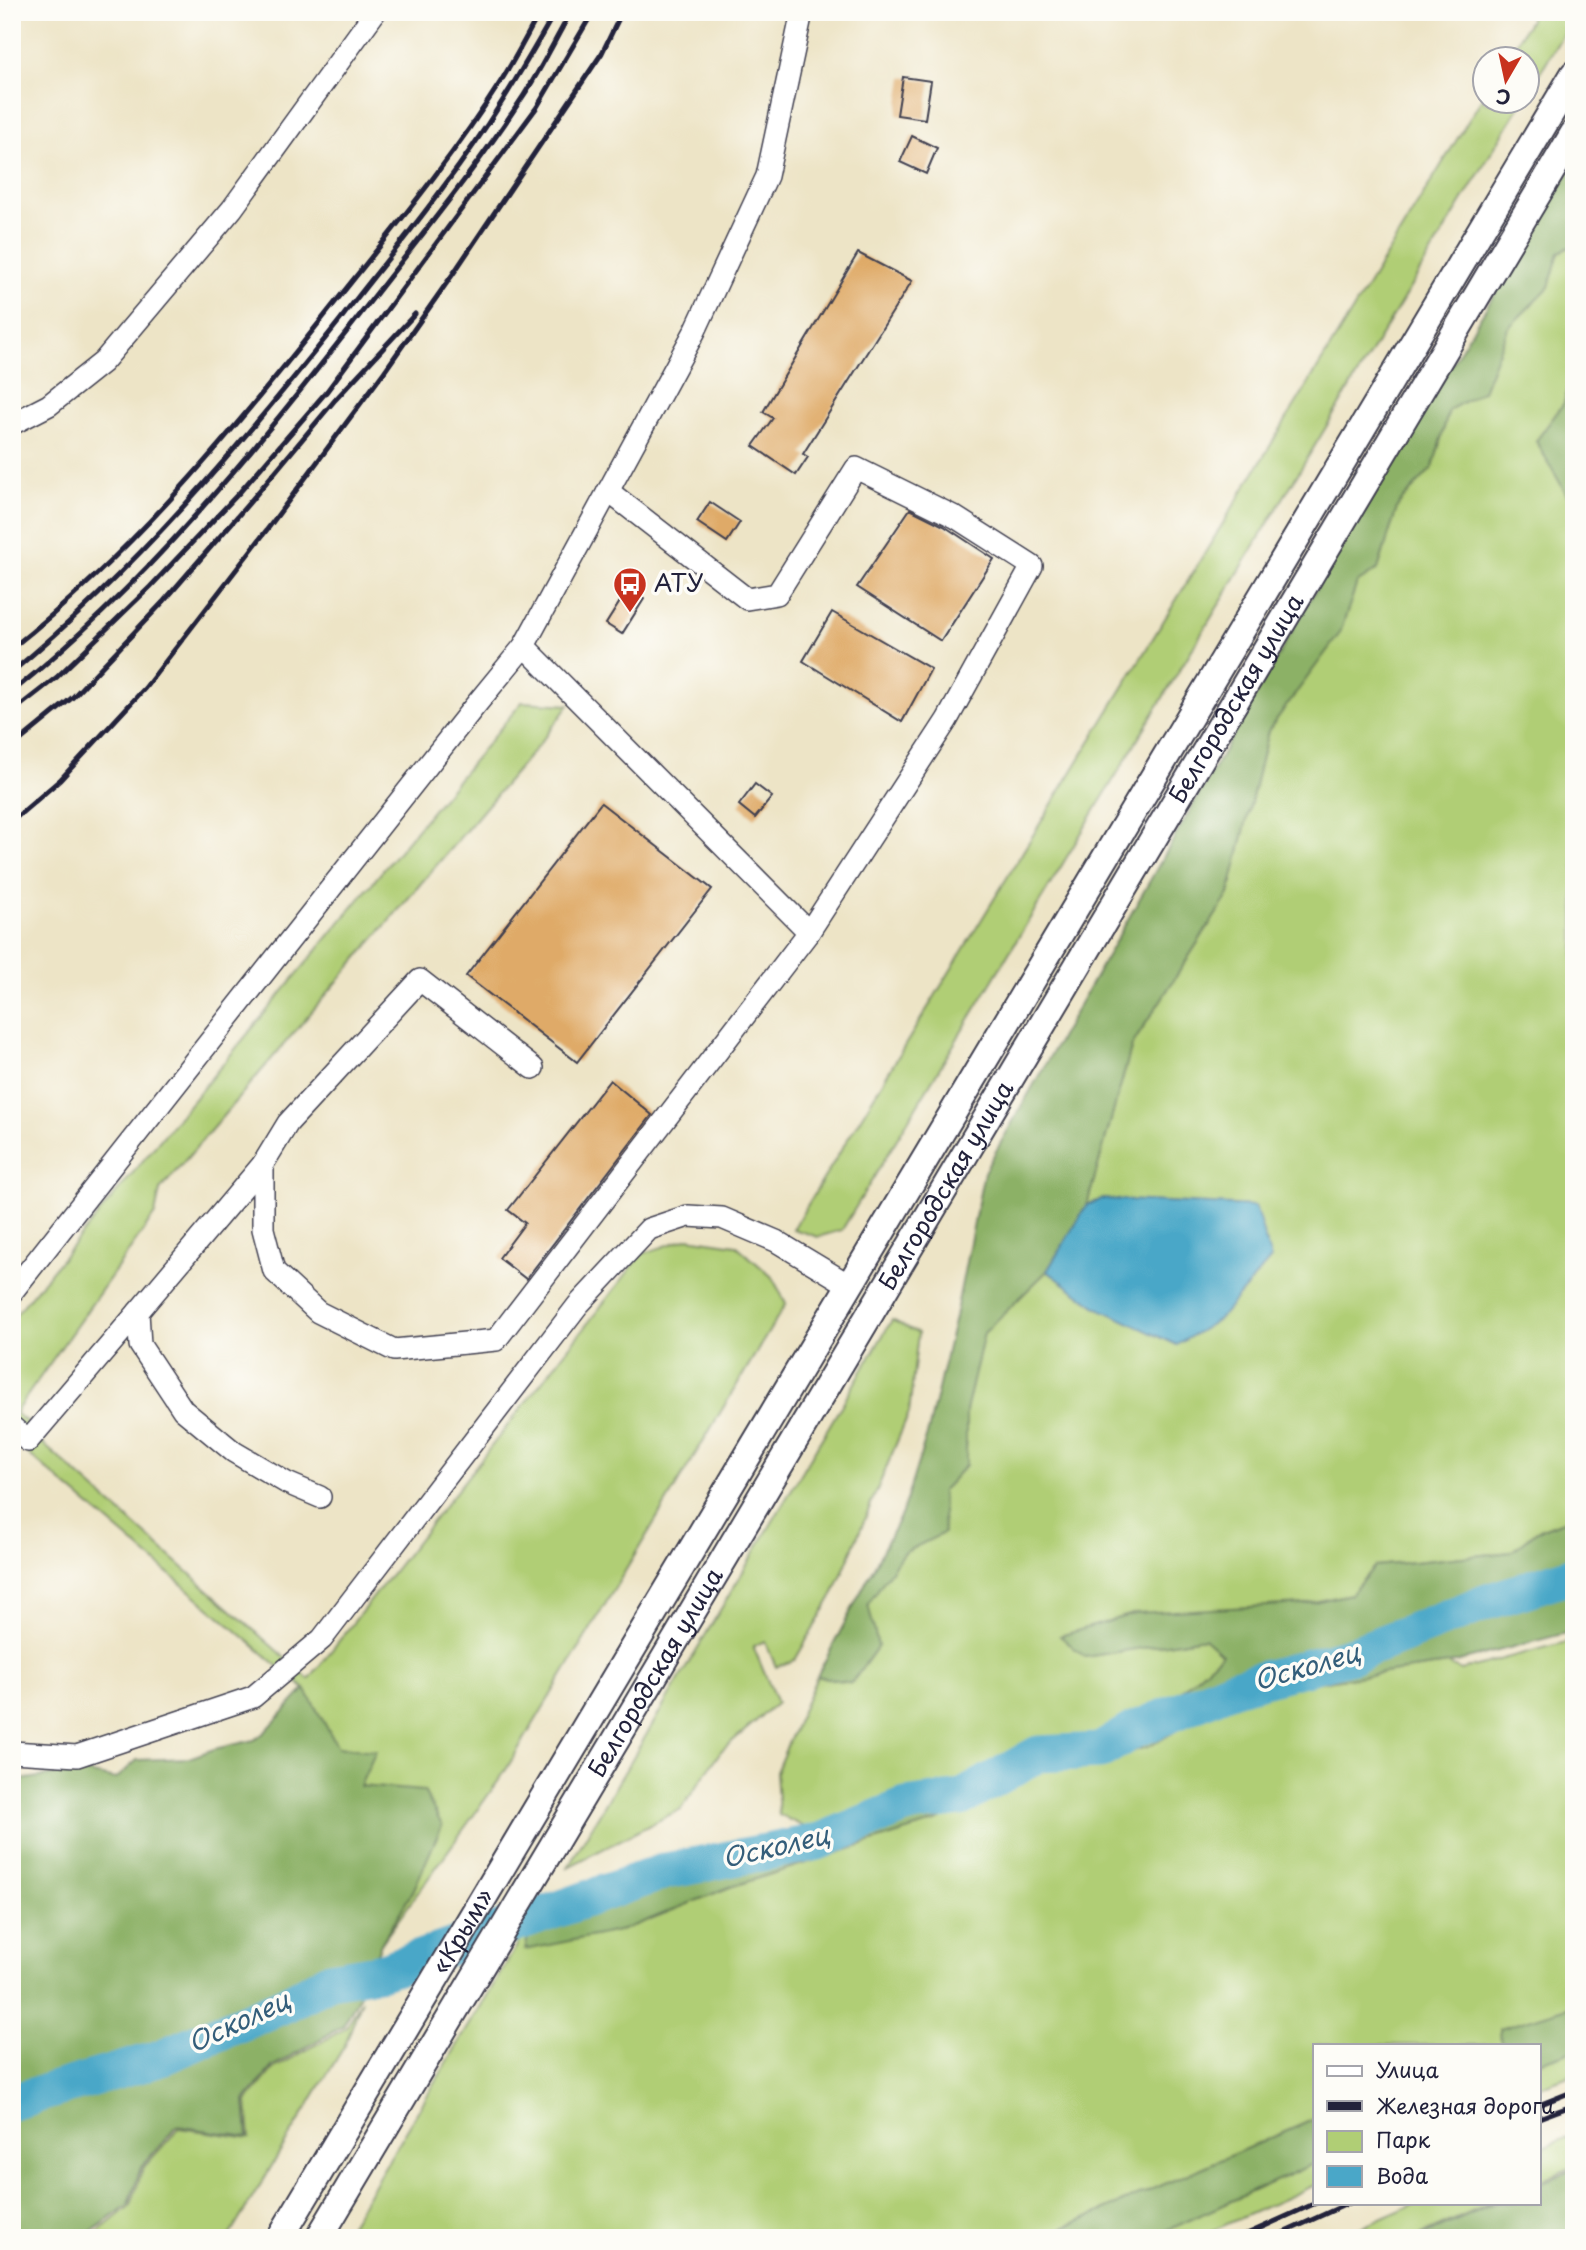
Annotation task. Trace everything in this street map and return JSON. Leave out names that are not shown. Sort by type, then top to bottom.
[{"type":"main road","name":"Белгородская улица","points":[[566,1757],[1574,74]]},
{"type":"main road","name":"Белгородская улица","points":[[319,2238],[1574,133]]},
{"type":"main road","points":[[849,1284],[877,1301]]},
{"type":"main road","name":"«Крым»","points":[[320,2172],[566,1757]]},
{"type":"main road","points":[[280,2238],[320,2172]]},
{"type":"lane","points":[[12,424],[49,405],[103,362],[232,209],[375,12]]},
{"type":"lane","points":[[12,1292],[524,646],[695,331],[767,176],[802,12]]},
{"type":"lane","points":[[263,1164],[263,1229],[274,1271],[318,1312],[394,1350],[496,1340],[809,932],[947,720],[1032,566],[955,517],[856,468],[777,594],[747,599],[608,491]]},
{"type":"lane","points":[[524,646],[809,932]]},
{"type":"lane","points":[[12,1427],[28,1441],[263,1164],[288,1123],[420,980],[533,1068]]},
{"type":"lane","points":[[12,1752],[76,1756],[253,1697],[322,1639],[578,1305],[649,1229],[688,1216],[722,1218],[776,1241],[849,1284]]},
{"type":"lane","points":[[138,1312],[140,1345],[183,1410],[234,1452],[287,1483],[320,1497]]},
{"type":"lane","points":[[320,2172],[349,2188]]},
{"type":"green space","points":[[1530,12],[1574,12],[1540,72],[1540,46],[1514,46],[1530,20]]},
{"type":"green space","points":[[1471,116],[1514,116],[842,1230],[818,1237],[793,1229]]},
{"type":"green space","points":[[1574,164],[1574,245],[1559,252],[1549,287],[1508,328],[1483,391],[1449,410],[1433,467],[1398,505],[1378,569],[1357,583],[1340,633],[1268,731],[1229,894],[1132,1045],[1087,1205],[1047,1271],[984,1333],[966,1411],[966,1465],[942,1491],[944,1533],[903,1553],[868,1604],[878,1646],[851,1683],[817,1676],[902,1513],[929,1428],[955,1317],[984,1172],[1340,547]]},
{"type":"green space","points":[[1574,245],[1574,359],[1564,403],[1536,441],[1570,499],[1574,495],[1574,1517],[1537,1531],[1512,1552],[1375,1566],[1351,1594],[1305,1604],[1061,1636],[1086,1657],[1204,1638],[1222,1654],[1175,1696],[1094,1737],[1040,1741],[962,1786],[886,1798],[811,1830],[779,1815],[776,1772],[817,1676],[852,1683],[878,1646],[867,1604],[903,1553],[943,1533],[942,1491],[966,1465],[966,1411],[984,1333],[1047,1271],[1098,1308],[1103,1199],[1087,1205],[1132,1045],[1229,894],[1268,731],[1339,633],[1357,582],[1378,569],[1398,505],[1433,467],[1449,410],[1483,391],[1508,328],[1549,287],[1559,252]]},
{"type":"green space","points":[[1574,359],[1574,495],[1570,500],[1536,441],[1564,403]]},
{"type":"green space","points":[[522,702],[569,705],[537,747],[160,1190],[155,1214],[15,1413],[30,1424],[33,1435],[309,1679],[642,1254],[688,1238],[736,1245],[772,1277],[786,1303],[504,1773],[381,1944],[415,1887],[305,1689],[12,1440],[12,1319]]},
{"type":"green space","points":[[892,1320],[918,1333],[909,1413],[834,1593],[795,1660],[776,1667],[765,1641],[753,1646],[777,1703],[721,1751],[681,1809],[568,1867]]},
{"type":"green space","points":[[1574,1517],[1574,1567],[1351,1645],[1175,1696],[1222,1654],[1204,1638],[1085,1657],[1060,1636],[1136,1613],[1304,1604],[1351,1594],[1375,1566],[1511,1552],[1537,1531]]},
{"type":"green space","points":[[1574,1580],[1574,1631],[1448,1664],[1304,1684],[1210,1711],[1148,1747],[1099,1760],[1105,1752],[1236,1692],[1353,1660],[1488,1608]]},
{"type":"green space","points":[[1574,1640],[1574,2006],[1501,2029],[1501,2044],[1313,2044],[1313,2120],[1040,2238],[342,2238],[531,1922],[526,1949],[623,1930],[730,1887],[938,1821],[952,1808],[1037,1760],[1099,1760],[1148,1747],[1210,1711],[1304,1684],[1448,1664],[1461,1670]]},
{"type":"green space","points":[[305,1689],[338,1747],[376,1751],[360,1786],[424,1791],[442,1825],[415,1887],[381,1944],[343,2026],[272,2067],[245,2100],[248,2137],[177,2126],[141,2167],[129,2204],[90,2233],[88,2238],[12,2238],[12,1785],[20,1780],[78,1771],[116,1779],[137,1760],[189,1758],[254,1740],[265,1732]]},
{"type":"green space","points":[[952,1808],[938,1821],[730,1887],[623,1930],[525,1950],[531,1922],[545,1920],[668,1875],[820,1846],[907,1810]]},
{"type":"green space","points":[[362,1999],[345,2045],[228,2238],[90,2238],[131,2205],[143,2168],[179,2128],[250,2138],[247,2101],[273,2069],[346,2028]]},
{"type":"green space","points":[[1574,2006],[1574,2050],[1540,2062],[1540,2044],[1501,2044],[1500,2029]]},
{"type":"green space","points":[[1574,2050],[1574,2074],[1540,2087],[1540,2062]]},
{"type":"green space","points":[[1313,2120],[1313,2164],[1150,2238],[1040,2238]]},
{"type":"green space","points":[[1574,2134],[1574,2166],[1540,2182],[1540,2149]]},
{"type":"green space","points":[[1313,2164],[1313,2186],[1196,2238],[1150,2238]]},
{"type":"green space","points":[[1574,2169],[1574,2238],[1417,2238],[1494,2204],[1540,2204],[1540,2184]]},
{"type":"green space","points":[[1415,2204],[1490,2204],[1413,2238],[1337,2238]]},
{"type":"water","points":[[1103,1199],[1255,1206],[1271,1259],[1219,1319],[1177,1345],[1098,1308],[1047,1271],[1087,1205]]},
{"type":"building","points":[[903,77],[931,81],[925,119],[897,115]]},
{"type":"building","points":[[912,136],[937,148],[926,174],[900,162]]},
{"type":"building","points":[[858,253],[912,281],[803,454],[808,457],[796,475],[753,446],[773,418],[763,412]]},
{"type":"building","points":[[710,502],[740,522],[727,542],[697,522]]},
{"type":"building","points":[[910,509],[944,526],[994,559],[941,641],[857,587]]},
{"type":"building","points":[[628,589],[644,599],[622,634],[606,624]]},
{"type":"building","points":[[832,612],[931,669],[902,722],[803,661]]},
{"type":"building","points":[[755,784],[772,797],[755,818],[739,805]]},
{"type":"building","points":[[601,803],[712,889],[577,1062],[466,976]]},
{"type":"building","points":[[610,1080],[652,1115],[526,1279],[499,1258],[525,1223],[508,1210]]},
{"type":"waterway","name":"Осколец","points":[[12,2102],[155,2060],[286,2004],[330,1980],[383,1971],[666,1871],[818,1842],[905,1806],[961,1798],[1038,1754],[1100,1751],[1134,1730],[1234,1687],[1352,1655],[1487,1602],[1574,1574]]},
{"type":"railway","points":[[12,648],[101,570],[222,442],[462,139],[506,73],[540,12]]},
{"type":"railway","points":[[12,672],[144,549],[264,414],[406,237],[459,165],[503,101],[555,12]]},
{"type":"railway","points":[[12,692],[108,607],[239,466],[485,152],[530,85],[571,12]]},
{"type":"railway","points":[[12,712],[57,677],[150,587],[239,493],[327,391],[537,107],[593,12]]},
{"type":"railway","points":[[12,821],[60,780],[145,688],[269,527],[453,274],[602,53],[622,12]]},
{"type":"railway","points":[[12,747],[73,697],[164,601],[335,400],[415,314]]},
{"type":"railway","points":[[1540,2105],[1574,2091]]},
{"type":"railway","points":[[1540,2118],[1574,2105]]},
{"type":"railway","points":[[1238,2238],[1314,2204]]},
{"type":"railway","points":[[1272,2238],[1347,2204]]},
{"type":"place","name":"АТУ","points":[[630,614]]}]
